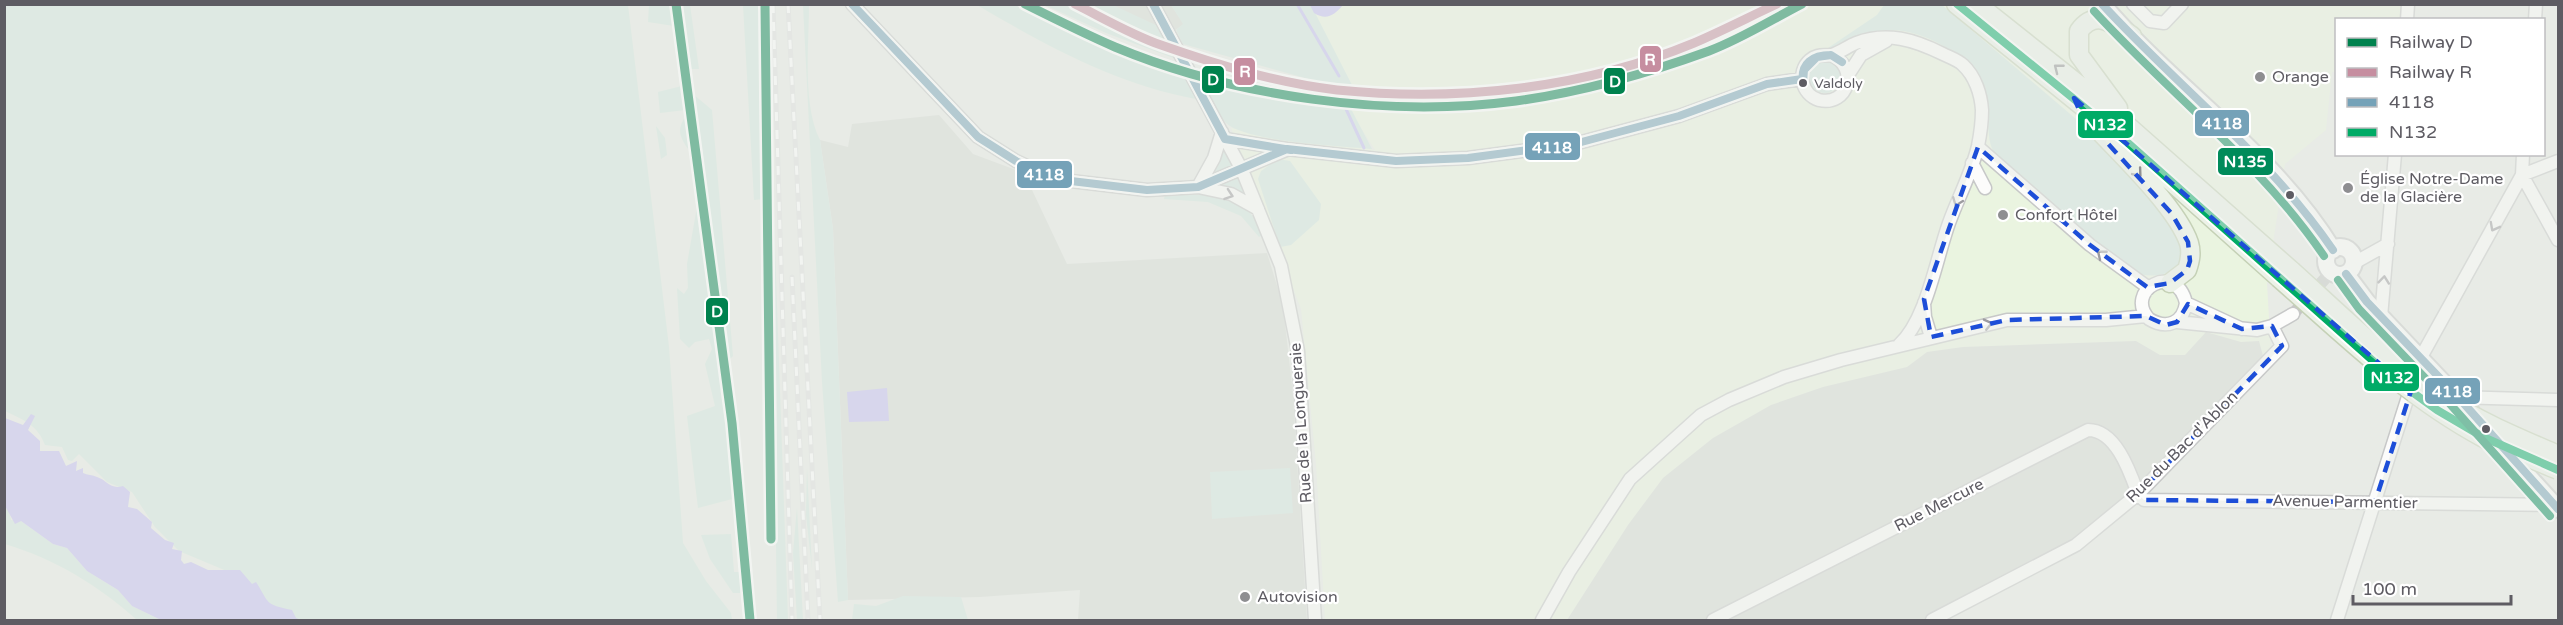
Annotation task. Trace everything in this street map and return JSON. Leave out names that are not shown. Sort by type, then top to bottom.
[{"type":"main road","points":[[1956,4],[2074,98],[2285,275],[2398,366],[2444,399],[2493,427],[2559,455]]},
{"type":"main road","points":[[1977,4],[2130,128],[2390,376],[2437,410],[2483,437],[2559,470]]},
{"type":"main road","points":[[2102,4],[2132,36],[2240,137],[2291,196]]},
{"type":"main road","points":[[2107,4],[2246,131],[2332,250]]},
{"type":"main road","points":[[2130,128],[2079,54],[2077,43],[2079,31],[2085,23],[2100,18],[2132,36]]},
{"type":"main road","points":[[2074,98],[2081,114],[2156,194],[2188,242],[2191,253],[2187,270],[2170,283]]},
{"type":"main road","points":[[2350,268],[2337,275],[2328,268],[2326,260],[2332,250],[2341,248],[2349,250],[2350,268],[2381,317],[2458,397],[2557,507]]},
{"type":"street","points":[[852,4],[978,137],[1016,161],[1054,179],[1147,190],[1198,187],[1231,194],[1258,209]]},
{"type":"street","name":"Rue de la Longueraie","points":[[1153,4],[1242,170],[1281,266],[1298,351],[1315,621]]},
{"type":"street","points":[[2133,4],[2150,21],[2164,23],[2182,4]]},
{"type":"street","points":[[1895,37],[1872,47],[1861,55],[1848,75],[1845,89],[1828,101],[1809,94],[1802,79],[1805,65],[1816,56],[1831,55],[1866,40],[1895,37],[1911,39],[1963,64],[1978,85],[1982,109],[1978,147],[1911,332],[1898,345]]},
{"type":"street","points":[[1831,55],[1843,62],[1848,75]]},
{"type":"street","points":[[1198,187],[1224,136],[1287,149],[1396,161],[1468,158],[1575,144],[1679,116],[1767,84],[1802,79]]},
{"type":"street","points":[[1978,147],[2090,245],[2149,288]]},
{"type":"street","points":[[1198,187],[1287,149]]},
{"type":"street","points":[[2381,317],[2395,156]]},
{"type":"street","points":[[2337,621],[2420,359],[2522,175],[2523,156]]},
{"type":"street","points":[[2522,175],[2559,160]]},
{"type":"street","points":[[1972,163],[1985,188]]},
{"type":"street","points":[[2522,175],[2559,240]]},
{"type":"street","points":[[2350,268],[2388,243]]},
{"type":"street","points":[[2146,316],[2143,299],[2149,288],[2158,282],[2170,283],[2183,292],[2186,303],[2182,317],[2177,322]]},
{"type":"street","points":[[1924,299],[1924,317],[1932,337]]},
{"type":"street","points":[[2186,303],[2242,329]]},
{"type":"street","points":[[1542,621],[1569,572],[1630,479],[1701,415],[1784,377],[1898,345],[2007,320],[2106,320],[2146,316],[2161,324],[2177,322],[2242,329],[2272,326],[2293,314]]},
{"type":"street","name":"Rue du Bac d'Ablon","points":[[1932,621],[2076,545],[2138,494],[2282,346],[2272,326]]},
{"type":"street","points":[[2408,402],[2458,397],[2559,400]]},
{"type":"street","name":"Rue Mercure","points":[[1713,621],[2088,430],[2103,432],[2111,440],[2138,494]]},
{"type":"street","name":"Avenue Parmentier","points":[[2138,494],[2144,500],[2375,502],[2557,507]]},
{"type":"highlighted area","points":[[2074,98],[2411,391],[2375,502],[2144,500],[2138,494],[2282,346],[2272,326],[2242,329],[2188,304],[2177,322],[2166,325],[2146,316],[2007,320],[1931,337],[1924,299],[1978,147],[2090,245],[2147,287],[2170,283],[2187,270],[2190,261],[2188,242],[2172,214],[2081,114]]},
{"type":"shaded area","points":[[5,5],[628,5],[669,347],[683,543],[706,581],[731,613],[732,620],[293,620],[253,594],[241,577],[179,551],[155,527],[132,492],[107,482],[79,454],[72,461],[68,460],[62,447],[45,445],[34,428],[5,411]]},
{"type":"shaded area","points":[[649,5],[671,5],[674,26],[648,22]]},
{"type":"shaded area","points":[[681,5],[690,5],[699,69],[690,69]]},
{"type":"shaded area","points":[[743,5],[761,5],[765,199],[754,200]]},
{"type":"shaded area","points":[[803,5],[809,5],[808,74],[811,110],[820,140],[833,229],[848,600],[838,602],[822,382]]},
{"type":"shaded area","points":[[977,5],[1015,5],[1099,47],[1188,78],[1196,99],[1138,84],[1083,62]]},
{"type":"shaded area","points":[[1045,5],[1066,5],[1173,54],[1179,60],[1106,33]]},
{"type":"shaded area","points":[[1084,5],[1113,5],[1158,26],[1169,44]]},
{"type":"shaded area","points":[[1096,5],[1171,5],[1184,24],[1164,38]]},
{"type":"shaded area","points":[[1171,5],[1311,5],[1352,85],[1323,83],[1183,44],[1176,30],[1183,24]]},
{"type":"shaded area","points":[[1283,5],[2402,5],[2401,18],[2335,18],[2335,72],[2332,72],[2326,130],[2285,164],[2267,283],[2271,353],[2123,504],[1926,620],[1325,620],[1316,464],[1301,309],[1231,128],[1375,150]]},
{"type":"shaded area","points":[[1310,5],[1343,5],[1333,14],[1323,17],[1314,13]]},
{"type":"shaded area","points":[[1884,5],[1942,5],[2096,136],[2174,226],[2184,252],[2182,265],[2169,272],[2150,276],[2130,270],[1996,156],[1990,141],[1988,102],[1980,80],[1970,67],[1943,46],[1927,38],[1894,30],[1879,31],[1828,48],[1877,15]]},
{"type":"shaded area","points":[[1825,61],[1836,66],[1841,77],[1836,88],[1825,93],[1814,88],[1809,77],[1814,66]]},
{"type":"shaded area","points":[[1203,82],[1272,98],[1351,109],[1372,149],[1273,139],[1237,129],[1222,119]]},
{"type":"shaded area","points":[[682,86],[685,110],[660,113],[658,92]]},
{"type":"shaded area","points":[[693,94],[712,110],[733,356],[729,360]]},
{"type":"shaded area","points":[[770,105],[788,620],[777,620]]},
{"type":"shaded area","points":[[939,115],[973,154],[1024,173],[1067,264],[1267,253],[1283,305],[1293,395],[1307,620],[1078,620],[1080,590],[980,597],[848,600],[833,229],[820,140],[848,147],[852,124]]},
{"type":"shaded area","points":[[686,116],[691,153],[680,131]]},
{"type":"shaded area","points":[[656,126],[665,138],[667,155],[661,159]]},
{"type":"shaded area","points":[[1222,145],[1233,168],[1210,176]]},
{"type":"shaded area","points":[[1278,159],[1290,161],[1321,204],[1319,220],[1291,245],[1280,247],[1258,179],[1261,171]]},
{"type":"shaded area","points":[[1237,176],[1247,197],[1215,185]]},
{"type":"shaded area","points":[[1165,194],[1209,195],[1235,202],[1246,209],[1256,220],[1264,234],[1259,237],[1241,216],[1208,202],[1164,199]]},
{"type":"shaded area","points":[[698,201],[736,498],[698,508],[687,416],[715,406],[705,364],[712,349],[709,339],[695,342],[689,348],[680,339],[677,288],[684,294],[688,288],[687,264]]},
{"type":"shaded area","points":[[2206,332],[2241,342],[2259,341],[2263,356],[2177,453],[2076,543],[1922,620],[1567,620],[1628,525],[1663,478],[1713,438],[1771,405],[1823,387],[1907,367],[1927,352],[1963,347],[2136,341],[2160,355],[2185,355]]},
{"type":"shaded area","points":[[887,388],[889,421],[849,422],[847,392]]},
{"type":"shaded area","points":[[31,414],[35,416],[28,430],[40,441],[40,451],[59,451],[66,466],[77,461],[76,471],[83,468],[83,473],[100,478],[112,486],[123,486],[130,492],[128,507],[137,509],[152,522],[151,528],[165,540],[174,543],[172,549],[182,551],[181,560],[184,564],[191,562],[208,570],[240,570],[252,584],[256,582],[269,602],[292,610],[296,618],[301,620],[161,620],[132,606],[118,590],[87,571],[67,548],[53,544],[21,521],[15,524],[5,506],[5,418],[23,425]]},
{"type":"shaded area","points":[[807,468],[812,569],[806,515]]},
{"type":"shaded area","points":[[1290,468],[1293,513],[1212,519],[1210,472]]},
{"type":"shaded area","points":[[4,507],[9,511],[11,520],[21,521],[53,544],[67,548],[87,571],[118,590],[132,606],[161,620],[137,620],[107,595],[75,574],[41,557],[5,544]]},
{"type":"shaded area","points":[[797,508],[803,620],[797,620],[793,553]]},
{"type":"shaded area","points":[[731,534],[734,572],[742,572],[740,593],[733,593],[710,559],[701,535]]},
{"type":"shaded area","points":[[903,596],[961,597],[968,620],[852,620],[854,604],[876,606]]},
{"type":"waterway","points":[[1297,4],[1339,76]]},
{"type":"waterway","points":[[1346,109],[1364,148]]},
{"type":"tunnel","points":[[2293,314],[2331,272]]},
{"type":"railway","points":[[773,4],[792,620]]},
{"type":"railway","points":[[788,4],[820,620]]},
{"type":"railway","points":[[792,277],[808,620]]},
{"type":"rail line","name":"D","points":[[676,4],[732,423],[750,620]]},
{"type":"rail line","name":"D","points":[[765,4],[771,539]]},
{"type":"rail line","name":"D","points":[[1025,4],[1115,47],[1210,79],[1261,91],[1312,99],[1364,105],[1416,107],[1467,106],[1516,101],[1565,93],[1614,81],[1709,51],[1802,4]]},
{"type":"rail line","name":"R","points":[[1075,4],[1150,41],[1248,72],[1292,83],[1337,90],[1428,94],[1473,93],[1519,88],[1608,71],[1652,59],[1694,43],[1777,4]]},
{"type":"transit line","name":"4118","points":[[852,4],[978,137],[1016,161],[1054,179],[1147,190],[1198,187],[1287,149],[1396,161],[1468,158],[1574,144],[1679,116],[1767,84],[1802,79]]},
{"type":"transit line","name":"4118","points":[[1153,4],[1225,139],[1291,150]]},
{"type":"transit line","name":"N132","points":[[1957,4],[2128,143],[2390,376],[2437,410],[2483,437],[2558,470]]},
{"type":"transit line","name":"4118","points":[[2102,4],[2252,153],[2308,216],[2333,250]]},
{"type":"transit line","name":"N135","points":[[2094,11],[2243,159],[2299,222],[2324,256]]},
{"type":"transit line","name":"4118","points":[[1803,83],[1806,65],[1813,59],[1831,55],[1842,62]]},
{"type":"transit line","name":"4118","points":[[1803,83],[1804,70],[1817,57],[1831,55],[1842,62]]},
{"type":"transit line","name":"4118","points":[[2346,274],[2367,302],[2458,397],[2558,509]]},
{"type":"transit line","name":"N135","points":[[2338,280],[2359,309],[2450,404],[2550,516]]},
{"type":"place","name":"Orange","points":[[2260,77]]},
{"type":"place","name":"Valdoly","points":[[1803,83]]},
{"type":"place","name":"Église Notre-Dame de la Glacière","points":[[2348,188]]},
{"type":"place","name":"Confort Hôtel","points":[[2003,215]]},
{"type":"place","name":"Autovision","points":[[1245,597]]}]
